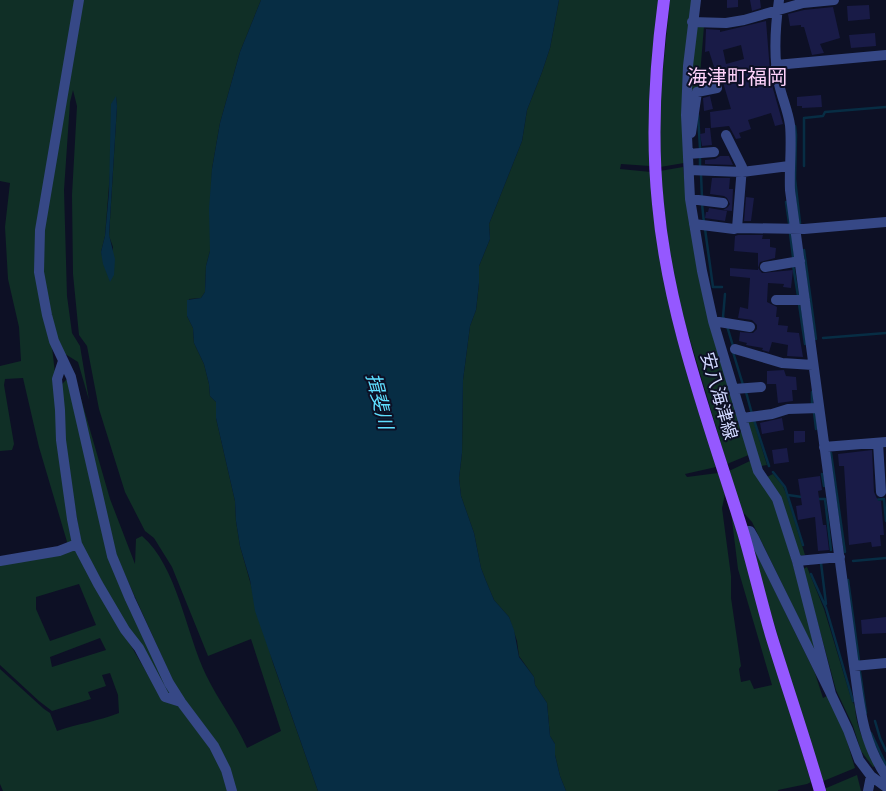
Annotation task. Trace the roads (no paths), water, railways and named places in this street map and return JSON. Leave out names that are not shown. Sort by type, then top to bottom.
[{"type":"main road","name":"安八海津線","points":[[664,0],[658,46],[655,98],[655,170],[661,230],[675,307],[730,498],[742,531],[820,791]]},
{"type":"street","points":[[79,0],[46,187],[39,248],[39,272],[47,315],[54,342],[71,377],[112,556],[170,683],[181,702],[214,746],[226,770],[232,791]]},
{"type":"street","points":[[696,0],[688,66],[686,115],[690,199],[694,224],[713,321],[758,471],[777,499],[797,560],[831,694]]},
{"type":"street","points":[[692,22],[726,23],[744,20],[778,5],[833,0]]},
{"type":"street","points":[[778,5],[774,42],[779,85],[789,122],[791,140],[789,166],[795,229],[861,718],[867,741],[886,776]]},
{"type":"street","points":[[776,65],[886,55]]},
{"type":"street","points":[[687,139],[691,134],[697,92],[716,88]]},
{"type":"street","points":[[726,135],[742,167],[737,228]]},
{"type":"street","points":[[688,154],[714,152]]},
{"type":"street","points":[[689,170],[742,172],[789,166]]},
{"type":"street","points":[[690,199],[723,203]]},
{"type":"street","points":[[694,224],[734,229],[795,229],[886,222]]},
{"type":"street","points":[[765,266],[800,261]]},
{"type":"street","points":[[776,300],[805,300]]},
{"type":"street","points":[[713,321],[750,327]]},
{"type":"street","points":[[735,349],[782,363],[813,365]]},
{"type":"street","points":[[63,361],[57,379],[60,440],[77,544],[102,591],[125,630],[139,648],[166,698],[181,702]]},
{"type":"street","points":[[734,389],[760,387]]},
{"type":"street","points":[[743,418],[772,414],[788,409],[819,408]]},
{"type":"street","points":[[824,447],[882,442],[881,492]]},
{"type":"street","points":[[742,531],[750,531],[754,538],[831,694],[848,730],[859,760],[871,776],[886,787]]},
{"type":"street","points":[[0,560],[59,551],[77,544]]},
{"type":"street","points":[[797,560],[840,557]]},
{"type":"street","points":[[854,666],[886,663]]},
{"type":"street","points":[[868,791],[871,776]]},
{"type":"water","name":"揖斐川","points":[[261,0],[559,0],[550,48],[527,110],[522,141],[489,224],[490,239],[479,266],[476,310],[470,326],[463,380],[462,453],[459,478],[461,496],[474,533],[481,568],[486,581],[494,600],[509,617],[514,630],[519,657],[534,677],[535,685],[547,703],[550,736],[555,744],[555,755],[566,791],[318,791],[255,611],[250,580],[240,546],[235,501],[216,418],[216,402],[210,396],[204,364],[194,343],[193,328],[187,316],[187,300],[201,298],[205,292],[206,266],[210,251],[209,209],[212,169],[220,123],[240,52]]},
{"type":"water","points":[[116,96],[117,106],[109,235],[115,259],[114,275],[110,282],[103,264],[101,252],[105,236],[109,192],[111,104]]},
{"type":"waterway","points":[[782,68],[783,79]]},
{"type":"waterway","points":[[804,166],[804,118],[823,116],[825,112],[886,107]]},
{"type":"waterway","points":[[698,115],[700,148]]},
{"type":"waterway","points":[[795,126],[795,179],[800,223]]},
{"type":"waterway","points":[[700,158],[700,168]]},
{"type":"waterway","points":[[701,174],[702,198]]},
{"type":"waterway","points":[[786,202],[789,223]]},
{"type":"waterway","points":[[702,204],[704,223]]},
{"type":"waterway","points":[[705,229],[713,287],[722,287]]},
{"type":"waterway","points":[[790,233],[793,257]]},
{"type":"waterway","points":[[804,250],[816,339]]},
{"type":"waterway","points":[[793,265],[798,296]]},
{"type":"waterway","points":[[725,294],[723,317],[725,320]]},
{"type":"waterway","points":[[799,304],[805,344]]},
{"type":"waterway","points":[[727,326],[733,346]]},
{"type":"waterway","points":[[823,338],[886,333]]},
{"type":"waterway","points":[[733,352],[743,385]]},
{"type":"waterway","points":[[746,392],[752,414]]},
{"type":"waterway","points":[[812,392],[812,405]]},
{"type":"waterway","points":[[814,412],[816,429]]},
{"type":"waterway","points":[[754,420],[769,466]]},
{"type":"waterway","points":[[831,453],[845,552]]},
{"type":"waterway","points":[[773,472],[785,487],[803,545]]},
{"type":"waterway","points":[[822,474],[824,486]]},
{"type":"waterway","points":[[788,495],[802,497]]},
{"type":"waterway","points":[[818,499],[825,499],[831,550]]},
{"type":"waterway","points":[[874,500],[884,499],[886,521]]},
{"type":"waterway","points":[[853,561],[886,558]]},
{"type":"waterway","points":[[821,563],[826,604]]},
{"type":"waterway","points":[[811,574],[826,608],[853,701]]},
{"type":"waterway","points":[[848,580],[859,661]]},
{"type":"waterway","points":[[860,672],[866,713]]},
{"type":"waterway","points":[[875,721],[886,751]]},
{"type":"waterway","points":[[871,733],[886,765]]},
{"type":"district","name":"海津町福岡","points":[[737,77]]}]
